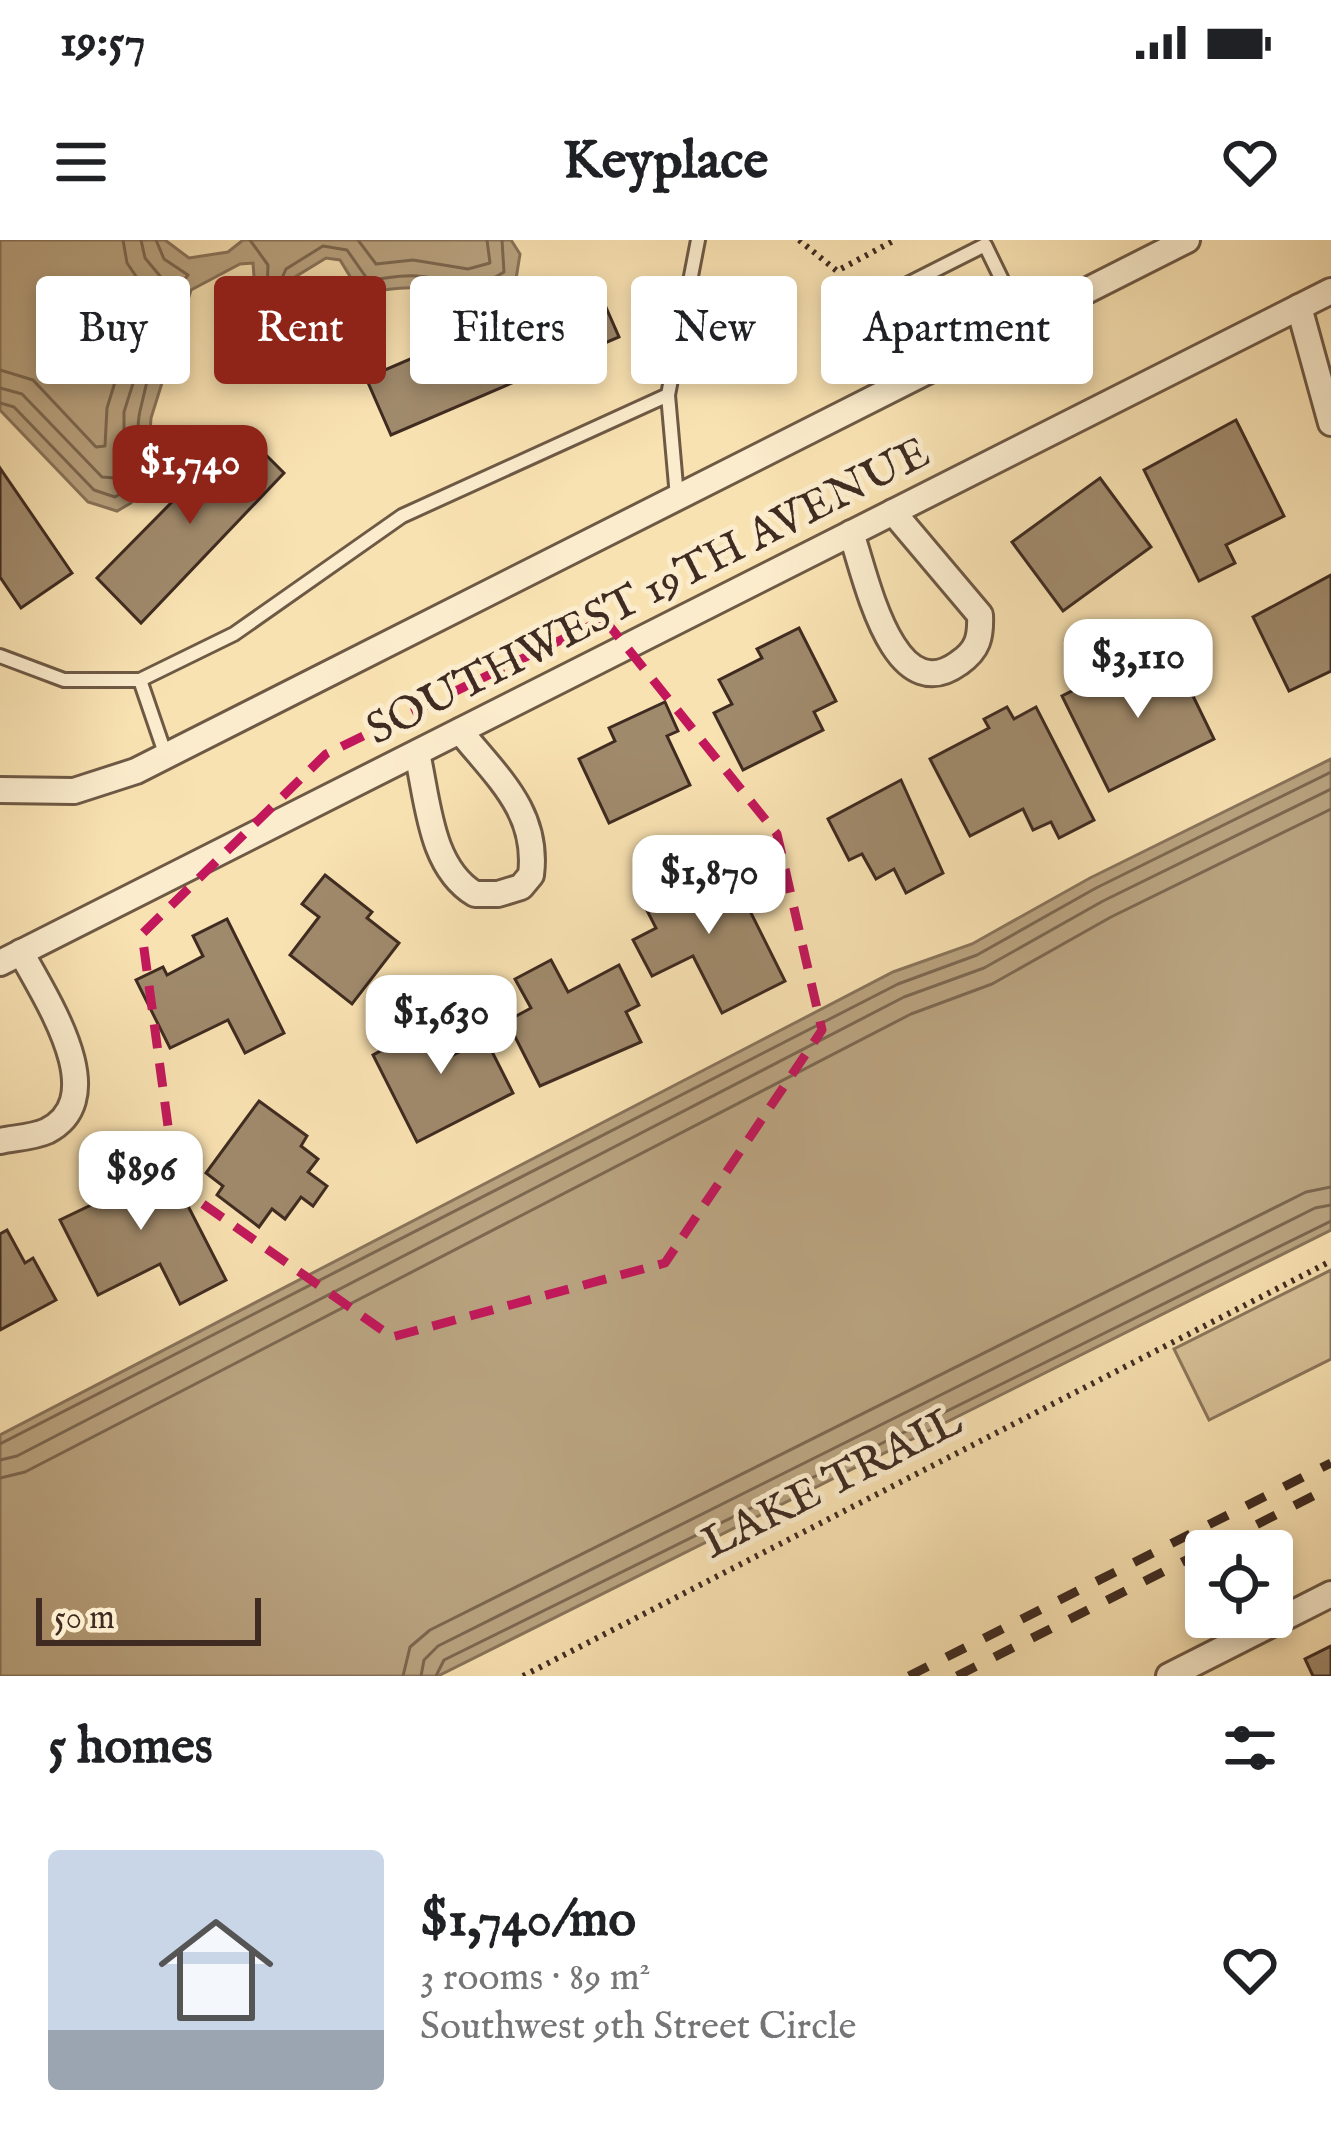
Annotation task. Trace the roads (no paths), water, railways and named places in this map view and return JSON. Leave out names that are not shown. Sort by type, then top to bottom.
[{"type":"street","points":[[1093,288],[1187,240]]},
{"type":"street","name":"SOUTHWEST 19TH AVENUE","points":[[10,957],[1331,291]]},
{"type":"street","points":[[1299,307],[1331,422]]},
{"type":"street","points":[[0,790],[74,791],[103,784],[166,756],[902,384]]},
{"type":"street","points":[[851,533],[887,640],[907,666],[928,672],[952,669],[971,654],[981,637],[980,615],[893,512]]},
{"type":"street","points":[[417,752],[438,848],[454,882],[475,894],[498,895],[520,886],[531,875],[530,826],[460,731]]},
{"type":"street","points":[[0,1141],[48,1131],[70,1108],[77,1078],[70,1050],[10,957]]},
{"type":"street","points":[[1169,1676],[1207,1668],[1331,1594]]},
{"type":"lane","points":[[677,497],[668,395],[698,240]]},
{"type":"lane","points":[[923,276],[990,242],[1004,276]]},
{"type":"lane","points":[[0,656],[64,680],[140,680],[234,634],[402,516],[668,395]]},
{"type":"lane","points":[[140,680],[166,756]]},
{"type":"water","points":[[0,240],[165,240],[189,258],[228,252],[243,240],[511,240],[520,254],[516,276],[410,276],[410,288],[386,290],[386,276],[350,276],[340,260],[326,258],[297,276],[254,276],[253,263],[240,264],[190,293],[190,276],[36,276],[36,384],[162,384],[151,418],[147,477],[131,503],[117,511],[88,502],[0,410]]},
{"type":"water","points":[[1331,759],[1331,1230],[438,1676],[0,1676],[0,1435],[893,972],[972,944],[1090,878]]},
{"type":"railway","points":[[909,1676],[1331,1463]]},
{"type":"railway","points":[[957,1676],[1331,1487]]}]
